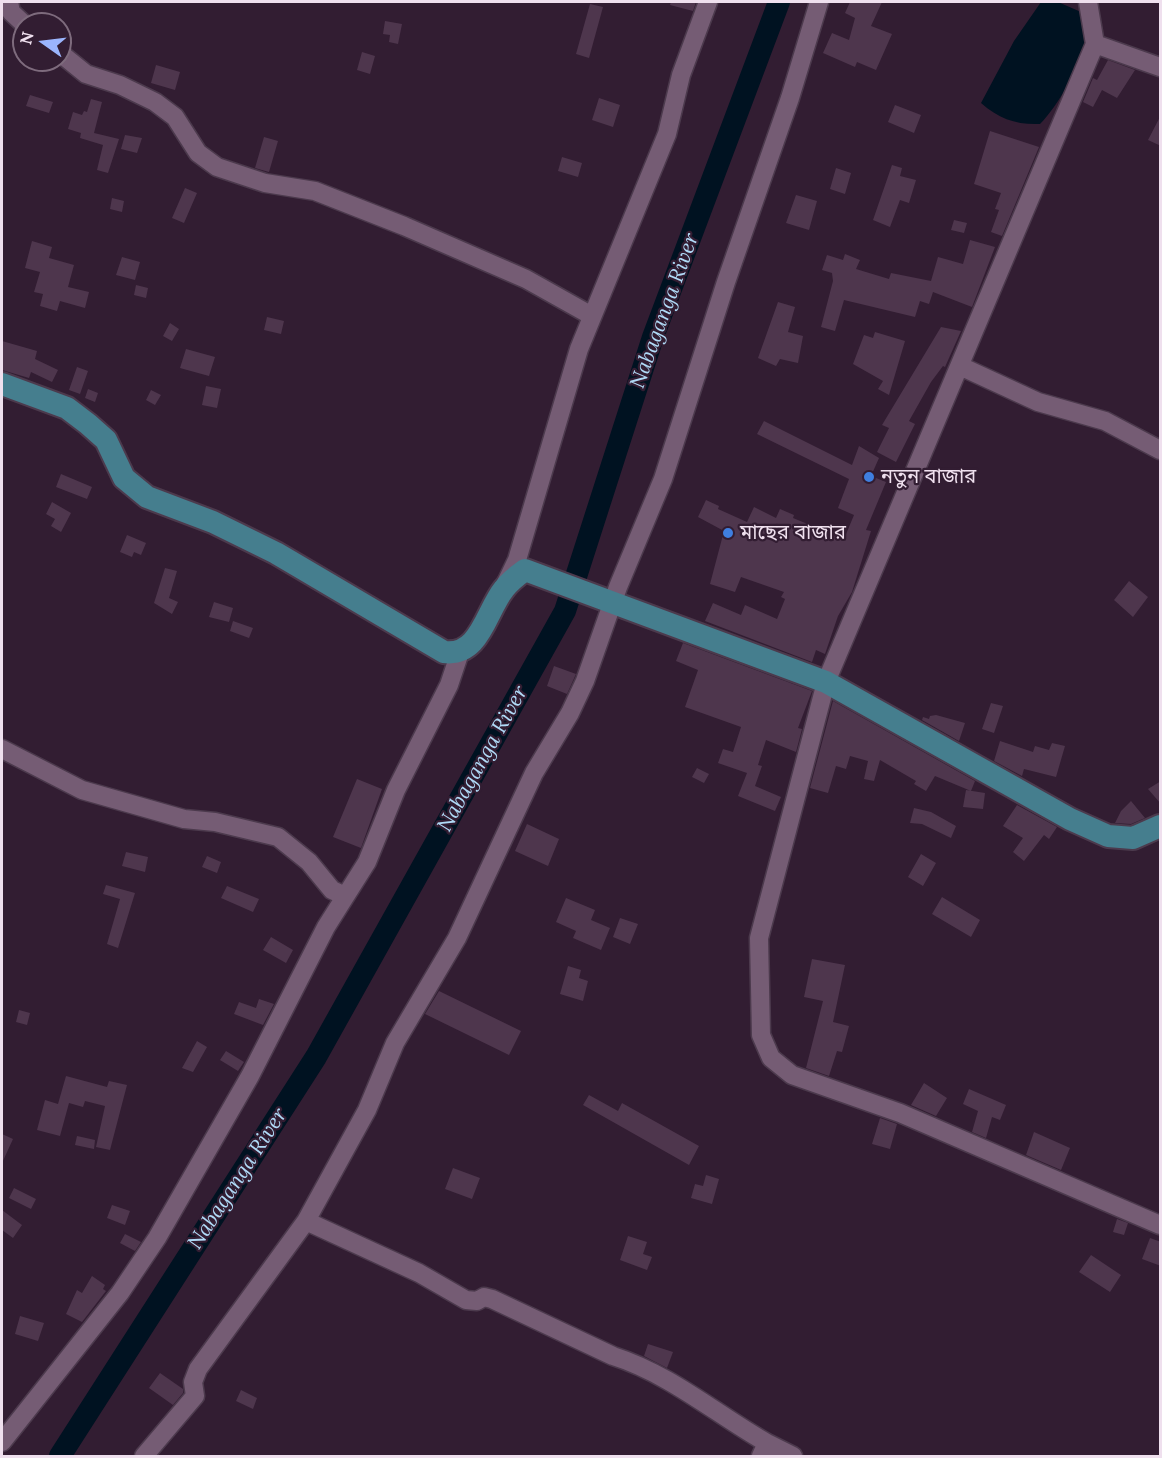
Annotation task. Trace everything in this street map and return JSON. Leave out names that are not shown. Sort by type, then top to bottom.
[{"type":"main road","points":[[2,384],[68,408],[106,440],[124,478],[147,497],[213,522],[276,553],[444,652],[460,652],[470,646],[503,589],[525,570],[826,682],[1070,819],[1108,836],[1133,838],[1161,826]]},
{"type":"street","points":[[503,589],[517,560],[579,349],[667,134],[681,75],[708,2]]},
{"type":"street","points":[[144,1456],[195,1396],[193,1382],[198,1370],[306,1221],[367,1110],[395,1043],[457,938],[534,773],[570,713],[585,681],[605,598],[663,478],[819,2]]},
{"type":"street","points":[[1088,2],[1095,44],[826,682],[759,938],[761,1035],[771,1058],[792,1075],[900,1113],[1161,1225]]},
{"type":"street","points":[[1095,44],[1161,67]]},
{"type":"street","points":[[72,63],[86,74],[120,85],[155,102],[175,117],[198,153],[217,167],[264,183],[315,191],[414,230],[516,274],[592,316]]},
{"type":"street","points":[[960,366],[1038,402],[1105,421],[1161,450]]},
{"type":"street","points":[[2,1443],[120,1293],[157,1238],[250,1076],[345,896],[367,862],[396,790],[448,685],[460,652]]},
{"type":"street","points":[[2,749],[82,790],[184,819],[215,822],[278,837],[309,862],[332,890],[345,896]]},
{"type":"street","points":[[306,1221],[418,1273],[466,1300],[477,1301],[484,1297],[492,1299],[613,1356],[633,1362],[711,1406],[764,1450],[793,1456]]},
{"type":"water","points":[[1041,2],[1058,2],[1081,12],[1085,30],[1083,50],[1068,85],[1040,124],[1009,120],[981,103],[1014,41]]},
{"type":"building","points":[[671,2],[696,2],[693,11],[670,5]]},
{"type":"building","points":[[850,2],[882,2],[871,26],[892,34],[876,70],[857,62],[855,67],[823,53],[832,33],[849,40],[855,18],[845,13]]},
{"type":"building","points":[[590,4],[603,7],[589,58],[576,54]]},
{"type":"building","points":[[385,21],[402,24],[398,44],[389,42],[390,35],[383,34]]},
{"type":"building","points":[[362,52],[375,56],[370,74],[357,70]]},
{"type":"building","points":[[1108,60],[1135,70],[1117,98],[1102,90],[1093,107],[1083,102],[1093,78],[1097,80]]},
{"type":"building","points":[[156,65],[180,72],[175,90],[151,83]]},
{"type":"building","points":[[30,95],[53,102],[49,113],[26,106]]},
{"type":"building","points":[[599,98],[620,105],[613,127],[592,120]]},
{"type":"building","points":[[91,99],[102,102],[94,133],[119,139],[108,173],[97,170],[103,145],[80,138],[81,133],[68,129],[73,112],[82,115],[84,111],[87,112]]},
{"type":"building","points":[[895,105],[921,115],[914,133],[888,122]]},
{"type":"building","points":[[1161,115],[1161,146],[1148,140]]},
{"type":"building","points":[[990,131],[1039,147],[1002,236],[991,232],[999,210],[995,209],[1001,193],[974,184]]},
{"type":"building","points":[[125,135],[142,138],[137,153],[121,149]]},
{"type":"building","points":[[264,137],[278,141],[269,172],[255,168]]},
{"type":"building","points":[[562,157],[582,163],[578,177],[558,171]]},
{"type":"building","points":[[892,165],[902,168],[900,176],[916,180],[909,203],[900,200],[890,227],[873,220]]},
{"type":"building","points":[[836,168],[851,173],[845,194],[830,189]]},
{"type":"building","points":[[185,188],[197,193],[184,223],[172,218]]},
{"type":"building","points":[[796,195],[817,201],[809,230],[786,223]]},
{"type":"building","points":[[112,198],[124,201],[122,212],[110,209]]},
{"type":"building","points":[[954,220],[967,223],[964,233],[951,230]]},
{"type":"building","points":[[970,240],[995,247],[972,307],[933,292],[929,304],[920,301],[915,317],[844,300],[835,331],[821,327],[833,281],[832,273],[822,270],[827,255],[843,260],[845,254],[860,260],[856,269],[889,279],[891,273],[931,281],[938,257],[963,264]]},
{"type":"building","points":[[32,241],[52,247],[49,258],[74,265],[68,287],[89,292],[85,308],[60,301],[57,311],[40,306],[43,294],[34,292],[40,272],[25,268]]},
{"type":"building","points":[[122,257],[140,262],[135,280],[116,275]]},
{"type":"building","points":[[136,285],[148,288],[146,298],[134,295]]},
{"type":"building","points":[[778,302],[795,307],[788,332],[803,336],[798,363],[780,359],[776,366],[758,358]]},
{"type":"building","points":[[267,317],[284,321],[281,334],[264,330]]},
{"type":"building","points":[[170,323],[179,329],[172,341],[163,336]]},
{"type":"building","points":[[941,327],[961,331],[945,367],[943,366],[931,382],[909,421],[915,424],[896,462],[877,452],[889,428],[882,425]]},
{"type":"building","points":[[875,332],[905,341],[889,395],[878,389],[883,381],[853,364],[864,335],[873,338]]},
{"type":"building","points":[[2,341],[37,351],[35,359],[58,370],[52,382],[31,372],[29,378],[2,370]]},
{"type":"building","points":[[186,349],[215,357],[209,376],[180,368]]},
{"type":"building","points":[[77,367],[88,371],[80,394],[69,390]]},
{"type":"building","points":[[206,386],[221,389],[217,408],[202,405]]},
{"type":"building","points":[[88,389],[98,393],[95,402],[85,398]]},
{"type":"building","points":[[151,390],[161,395],[155,405],[146,400]]},
{"type":"building","points":[[764,421],[852,465],[859,446],[879,458],[871,476],[886,482],[866,530],[871,531],[852,592],[838,616],[825,654],[816,650],[812,662],[705,621],[713,603],[741,615],[745,605],[777,619],[785,599],[781,597],[784,592],[741,577],[735,592],[710,584],[724,531],[698,517],[706,500],[719,506],[718,509],[747,522],[754,507],[776,518],[780,509],[794,515],[793,518],[844,539],[854,515],[838,508],[849,479],[757,434]]},
{"type":"building","points":[[61,474],[92,487],[87,499],[56,487]]},
{"type":"building","points":[[52,502],[71,513],[61,532],[51,526],[55,519],[46,514]]},
{"type":"building","points":[[127,535],[146,543],[141,555],[134,552],[132,557],[120,552]]},
{"type":"building","points":[[165,568],[177,571],[169,598],[178,602],[172,614],[154,603]]},
{"type":"building","points":[[1129,581],[1148,597],[1133,617],[1114,600]]},
{"type":"building","points":[[214,602],[233,608],[229,622],[209,617]]},
{"type":"building","points":[[233,621],[253,628],[249,638],[230,631]]},
{"type":"building","points":[[683,643],[812,691],[798,728],[802,729],[796,752],[766,740],[758,765],[762,766],[755,786],[781,797],[775,811],[738,796],[747,773],[718,763],[723,749],[733,752],[741,727],[685,707],[698,670],[676,661]]},
{"type":"building","points":[[554,666],[576,674],[567,694],[547,686]]},
{"type":"building","points":[[833,701],[975,781],[971,791],[935,776],[926,791],[914,784],[916,781],[880,760],[874,781],[864,779],[868,761],[850,756],[846,769],[836,766],[828,793],[810,788]]},
{"type":"building","points":[[991,703],[1003,706],[994,733],[982,729]]},
{"type":"building","points":[[936,715],[965,723],[959,741],[922,720],[923,717],[929,719],[930,716]]},
{"type":"building","points":[[1000,741],[1033,752],[1035,746],[1049,750],[1052,743],[1065,746],[1056,777],[1024,769],[1022,776],[994,761]]},
{"type":"building","points":[[697,768],[709,774],[704,783],[692,777]]},
{"type":"building","points":[[357,779],[382,789],[361,848],[333,837]]},
{"type":"building","points":[[1161,781],[1161,804],[1148,789]]},
{"type":"building","points":[[966,790],[985,793],[983,809],[963,807]]},
{"type":"building","points":[[1131,801],[1145,818],[1131,824],[1115,823],[1121,811]]},
{"type":"building","points":[[1017,805],[1057,827],[1049,839],[1044,835],[1024,861],[1013,852],[1023,838],[1003,826]]},
{"type":"building","points":[[914,808],[931,812],[956,826],[951,838],[922,824],[910,823]]},
{"type":"building","points":[[527,824],[559,839],[548,866],[515,851]]},
{"type":"building","points":[[126,852],[148,857],[145,872],[122,866]]},
{"type":"building","points":[[921,854],[936,863],[923,886],[908,877]]},
{"type":"building","points":[[207,856],[221,862],[217,873],[202,867]]},
{"type":"building","points":[[106,885],[135,893],[118,948],[107,944],[120,899],[103,894]]},
{"type":"building","points":[[227,886],[259,899],[253,912],[221,898]]},
{"type":"building","points":[[942,897],[980,920],[971,937],[932,914]]},
{"type":"building","points":[[566,898],[595,910],[591,920],[610,928],[601,950],[573,938],[576,931],[556,922]]},
{"type":"building","points":[[620,918],[638,924],[630,944],[613,937]]},
{"type":"building","points":[[271,937],[293,950],[286,963],[263,950]]},
{"type":"building","points":[[812,959],[845,965],[833,1022],[849,1026],[842,1052],[837,1051],[829,1076],[806,1068],[823,1001],[804,997]]},
{"type":"building","points":[[568,966],[581,970],[579,978],[588,981],[583,1001],[560,994]]},
{"type":"building","points":[[439,991],[521,1031],[509,1055],[425,1014]]},
{"type":"building","points":[[259,999],[274,1004],[263,1025],[234,1014],[239,1002],[256,1008]]},
{"type":"building","points":[[19,1010],[30,1013],[27,1025],[16,1022]]},
{"type":"building","points":[[197,1041],[207,1047],[193,1072],[182,1068]]},
{"type":"building","points":[[226,1051],[244,1062],[238,1071],[220,1060]]},
{"type":"building","points":[[66,1076],[107,1087],[109,1081],[127,1085],[110,1150],[96,1147],[105,1106],[85,1101],[83,1107],[69,1103],[60,1136],[37,1130],[45,1100],[58,1104]]},
{"type":"building","points":[[924,1083],[947,1098],[936,1116],[911,1105]]},
{"type":"building","points":[[969,1089],[1006,1105],[1000,1120],[992,1117],[986,1138],[972,1132],[978,1111],[963,1104]]},
{"type":"building","points":[[589,1095],[618,1111],[622,1103],[699,1146],[689,1165],[583,1105]]},
{"type":"building","points":[[880,1118],[897,1124],[890,1149],[872,1144]]},
{"type":"building","points":[[1034,1132],[1070,1148],[1061,1170],[1026,1155]]},
{"type":"building","points":[[2,1134],[13,1139],[2,1163]]},
{"type":"building","points":[[77,1136],[95,1140],[94,1149],[75,1145]]},
{"type":"building","points":[[453,1168],[480,1178],[472,1199],[445,1189]]},
{"type":"building","points":[[706,1175],[719,1179],[712,1204],[691,1198],[695,1184],[703,1186]]},
{"type":"building","points":[[14,1188],[36,1199],[31,1209],[9,1198]]},
{"type":"building","points":[[112,1205],[130,1211],[125,1225],[107,1218]]},
{"type":"building","points":[[2,1210],[22,1225],[13,1238],[2,1230]]},
{"type":"building","points":[[1117,1219],[1128,1223],[1124,1235],[1113,1232]]},
{"type":"building","points":[[125,1234],[141,1242],[135,1251],[120,1243]]},
{"type":"building","points":[[628,1236],[647,1242],[643,1254],[652,1257],[647,1270],[620,1260]]},
{"type":"building","points":[[1150,1238],[1161,1242],[1161,1266],[1142,1259]]},
{"type":"building","points":[[1091,1255],[1121,1275],[1110,1292],[1079,1272]]},
{"type":"building","points":[[92,1276],[105,1285],[103,1289],[106,1291],[82,1322],[66,1314],[77,1290],[82,1293]]},
{"type":"building","points":[[20,1316],[44,1323],[38,1341],[15,1334]]},
{"type":"building","points":[[648,1344],[673,1352],[667,1368],[644,1356]]},
{"type":"building","points":[[160,1373],[183,1389],[183,1393],[173,1405],[149,1388]]},
{"type":"building","points":[[241,1390],[257,1398],[253,1409],[236,1401]]},
{"type":"waterway","name":"Nabaganga River","points":[[60,1456],[316,1057],[565,611],[653,337],[779,2]]},
{"type":"place","name":"নতুন বাজার","points":[[869,477]]},
{"type":"place","name":"মাছের বাজার","points":[[728,533]]}]
